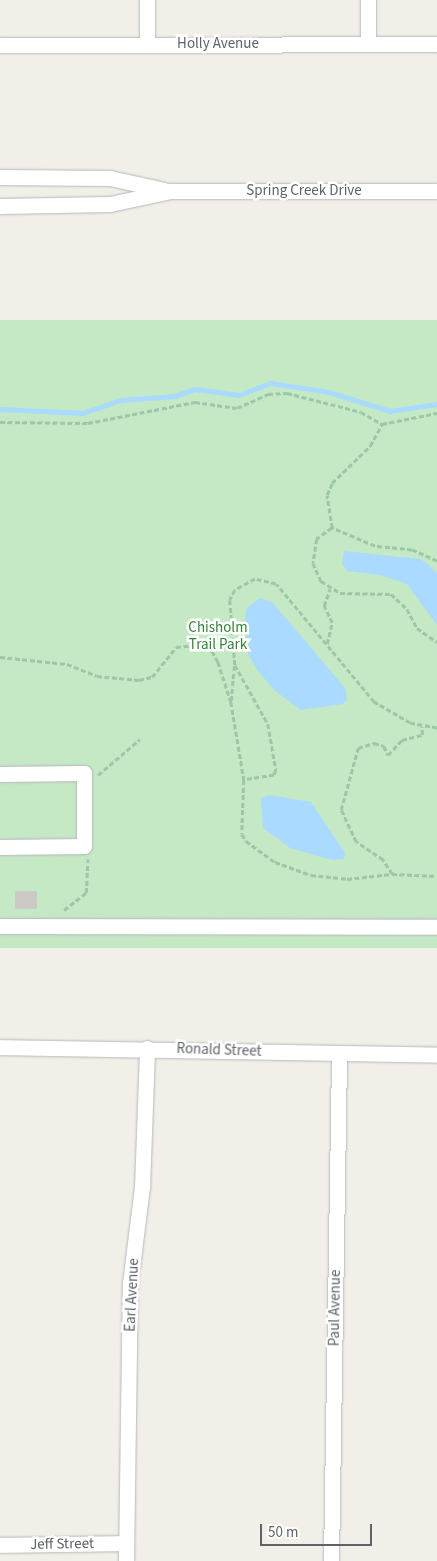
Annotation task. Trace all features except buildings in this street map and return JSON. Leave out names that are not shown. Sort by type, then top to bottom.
[{"type":"street","points":[[147,0],[147,44]]},
{"type":"street","points":[[368,0],[368,44]]},
{"type":"street","name":"Holly Avenue","points":[[0,45],[437,44]]},
{"type":"street","name":"Spring Creek Drive","points":[[0,178],[110,178],[170,191]]},
{"type":"street","name":"Spring Creek Drive","points":[[0,206],[110,204],[170,191],[437,191]]},
{"type":"street","points":[[0,774],[84,775],[84,846],[0,847]]},
{"type":"street","points":[[0,926],[437,927]]},
{"type":"street","name":"Ronald Street","points":[[0,1047],[147,1048],[339,1055],[437,1055]]},
{"type":"street","name":"Earl Avenue","points":[[126,1561],[130,1283],[142,1187],[147,1048]]},
{"type":"street","name":"Paul Avenue","points":[[331,1561],[339,1055]]},
{"type":"street","name":"Jeff Street","points":[[0,1545],[125,1543]]},
{"type":"path","points":[[0,422],[88,423],[195,402],[237,408],[268,394],[286,393],[361,412],[382,424],[437,412]]},
{"type":"path","points":[[332,528],[327,495],[332,483],[370,446],[382,424]]},
{"type":"path","points":[[332,528],[376,546],[412,550],[437,560]]},
{"type":"path","points":[[332,528],[316,539],[312,563],[321,581],[330,589],[340,593],[391,594],[407,609],[418,628],[437,642]]},
{"type":"path","points":[[231,702],[235,665],[230,600],[239,586],[255,579],[276,584],[374,702],[391,714],[422,727],[437,728]]},
{"type":"path","points":[[326,645],[332,623],[324,606],[330,589]]},
{"type":"path","points":[[0,657],[67,664],[97,676],[139,680],[152,677],[176,647],[201,645],[212,651],[218,662],[231,702],[244,780],[242,834],[275,862],[330,878],[392,874],[437,876]]},
{"type":"path","points":[[235,665],[268,724],[276,770],[274,775],[244,780]]},
{"type":"path","points":[[392,874],[383,860],[356,842],[340,810],[358,748],[374,743],[384,746],[388,755],[402,740],[422,735],[422,727]]},
{"type":"path","points":[[84,775],[97,775],[140,739]]},
{"type":"path","points":[[61,911],[86,892],[88,854],[84,846]]},
{"type":"green space","name":"Chisholm Trail Park","points":[[0,320],[437,320],[437,948],[0,948]]},
{"type":"water","points":[[344,551],[420,559],[428,564],[437,573],[437,625],[407,584],[380,575],[347,571],[342,564]]},
{"type":"water","points":[[260,598],[273,603],[345,688],[347,699],[343,704],[301,710],[274,690],[258,671],[248,654],[245,618],[247,608]]},
{"type":"water","points":[[269,795],[311,802],[345,853],[344,859],[332,860],[290,848],[263,828],[261,798]]},
{"type":"waterway","points":[[0,409],[83,413],[120,400],[175,396],[195,389],[239,395],[271,383],[329,392],[390,411],[437,404]]}]
